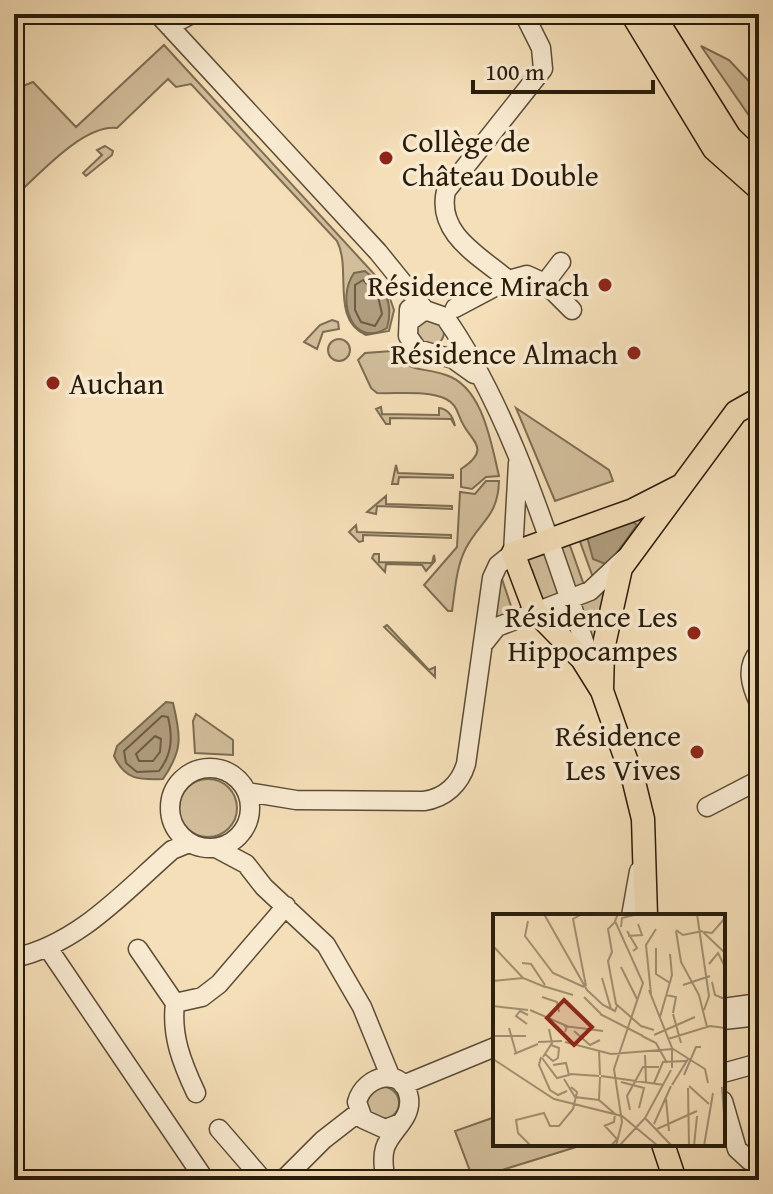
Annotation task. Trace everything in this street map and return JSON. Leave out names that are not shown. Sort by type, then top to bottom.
[{"type":"main road","points":[[632,14],[714,149],[759,189]]},
{"type":"main road","points":[[653,14],[730,137],[759,165]]},
{"type":"main road","points":[[602,691],[607,628],[618,576],[627,556],[719,439],[736,412],[759,399]]},
{"type":"main road","points":[[719,439],[759,415]]},
{"type":"main road","points":[[646,914],[645,837],[634,782],[602,691],[582,659],[535,611],[513,553],[643,506],[680,486]]},
{"type":"main road","points":[[658,1146],[665,1180]]},
{"type":"main road","points":[[659,1146],[675,1180]]},
{"type":"street","points":[[163,20],[192,14]]},
{"type":"street","points":[[508,280],[451,232],[443,202],[446,191],[543,69],[541,48],[524,14]]},
{"type":"street","points":[[163,20],[438,317],[483,382],[549,541],[602,691]]},
{"type":"street","points":[[545,283],[561,262]]},
{"type":"street","points":[[483,382],[459,363],[417,349],[411,343],[438,317],[508,280],[527,275],[545,283],[572,310]]},
{"type":"street","points":[[433,353],[447,343],[438,317]]},
{"type":"street","points":[[189,843],[171,820],[169,807],[174,789],[196,770],[207,768],[229,772],[247,792],[296,800],[424,801],[450,789],[461,778],[466,764],[492,578],[498,565],[513,553],[518,463]]},
{"type":"street","points":[[484,645],[497,627],[590,591],[627,556]]},
{"type":"street","points":[[759,652],[754,658],[749,684],[759,703]]},
{"type":"street","points":[[731,689],[749,684]]},
{"type":"street","points":[[707,807],[759,780]]},
{"type":"street","points":[[246,864],[247,792]]},
{"type":"street","points":[[216,848],[246,825],[296,800]]},
{"type":"street","points":[[14,949],[61,930],[105,897],[163,841],[171,820]]},
{"type":"street","points":[[631,914],[645,837]]},
{"type":"street","points":[[14,958],[48,948],[87,925],[172,850],[189,843],[216,848],[246,864],[326,945],[362,1007],[380,1057],[400,1084],[401,1123],[385,1148]]},
{"type":"street","points":[[175,1003],[202,997],[219,984],[286,906]]},
{"type":"street","points":[[48,948],[205,1180]]},
{"type":"street","points":[[138,949],[175,1003],[172,1027],[183,1066],[196,1093]]},
{"type":"street","points":[[725,996],[759,992]]},
{"type":"street","points":[[725,1008],[759,1003]]},
{"type":"street","points":[[725,1020],[759,1016]]},
{"type":"street","points":[[283,1180],[323,1140],[359,1112],[360,1091],[400,1084],[493,1048]]},
{"type":"street","points":[[725,1072],[759,1063]]},
{"type":"street","points":[[725,1108],[737,1149],[750,1161],[759,1160]]},
{"type":"street","points":[[359,1112],[376,1128],[385,1148],[386,1180]]},
{"type":"street","points":[[376,1128],[401,1123]]},
{"type":"street","points":[[219,1129],[263,1180]]},
{"type":"shaded area","points":[[164,45],[386,287],[394,310],[389,331],[366,335],[355,328],[345,306],[343,266],[337,241],[191,84],[176,87],[168,79],[117,128],[104,129],[76,142],[14,197],[14,77],[23,86],[33,82],[76,127]]},
{"type":"shaded area","points":[[701,46],[729,60],[759,92],[759,130]]},
{"type":"shaded area","points":[[105,146],[113,151],[112,155],[86,176],[83,173],[102,155],[97,150]]},
{"type":"shaded area","points":[[430,318],[440,322],[444,332],[440,342],[430,346],[420,342],[416,332],[420,322]]},
{"type":"shaded area","points":[[332,320],[338,322],[339,329],[323,332],[317,349],[304,342],[320,325]]},
{"type":"shaded area","points":[[339,339],[347,342],[350,350],[347,358],[339,361],[331,358],[328,350],[331,342]]},
{"type":"shaded area","points":[[392,351],[405,364],[446,375],[459,381],[469,391],[483,418],[499,476],[486,477],[472,489],[461,487],[461,469],[476,456],[477,445],[450,401],[430,394],[377,393],[371,388],[358,360],[365,353]]},
{"type":"shaded area","points":[[381,407],[382,414],[439,415],[439,408],[450,414],[455,426],[451,419],[390,418],[390,424],[386,424],[376,409]]},
{"type":"shaded area","points":[[516,408],[609,470],[613,481],[555,501]]},
{"type":"shaded area","points":[[396,465],[398,473],[453,475],[453,478],[399,477],[398,484],[392,484]]},
{"type":"shaded area","points":[[486,481],[499,481],[498,493],[492,511],[463,555],[452,611],[448,611],[424,585],[457,547],[460,492],[475,494]]},
{"type":"shaded area","points":[[386,496],[386,504],[452,506],[452,509],[377,506],[376,514],[367,512]]},
{"type":"shaded area","points":[[656,507],[595,583],[578,536]]},
{"type":"shaded area","points":[[356,525],[357,532],[451,535],[451,538],[363,535],[363,541],[359,542],[349,532]]},
{"type":"shaded area","points":[[568,540],[585,588],[574,592],[557,544]]},
{"type":"shaded area","points":[[545,550],[559,591],[554,597],[539,601],[532,584],[536,582],[532,570],[527,571],[526,559]]},
{"type":"shaded area","points":[[374,554],[379,554],[379,562],[432,563],[434,555],[435,561],[426,571],[422,565],[386,564],[385,572],[372,558]]},
{"type":"shaded area","points":[[616,570],[599,658],[574,603]]},
{"type":"shaded area","points":[[500,573],[513,612],[492,624]]},
{"type":"shaded area","points":[[387,625],[429,670],[435,667],[435,677],[384,627]]},
{"type":"shaded area","points":[[196,714],[233,740],[233,755],[195,753],[193,721]]},
{"type":"shaded area","points":[[208,779],[229,787],[237,808],[229,829],[208,837],[187,829],[179,808],[187,787]]},
{"type":"shaded area","points":[[383,1087],[394,1092],[399,1103],[394,1114],[383,1119],[372,1114],[367,1103],[372,1092]]},
{"type":"shaded area","points":[[493,1118],[493,1146],[580,1146],[473,1179],[455,1131]]},
{"type":"water","points":[[365,271],[383,289],[388,303],[387,328],[375,333],[356,327],[347,307],[346,295],[354,273]]},
{"type":"water","points":[[631,521],[637,525],[608,565],[593,559],[587,537]]},
{"type":"water","points":[[166,702],[173,703],[178,725],[174,760],[163,779],[134,777],[118,764],[114,756],[117,746]]},
{"type":"place","name":"Collège de Château Double","points":[[386,158]]},
{"type":"place","name":"Résidence Mirach","points":[[605,285]]},
{"type":"place","name":"Résidence Almach","points":[[634,353]]},
{"type":"place","name":"Auchan","points":[[53,383]]},
{"type":"place","name":"Résidence Les Hippocampes","points":[[694,633]]},
{"type":"place","name":"Résidence Les Vives","points":[[697,752]]}]
